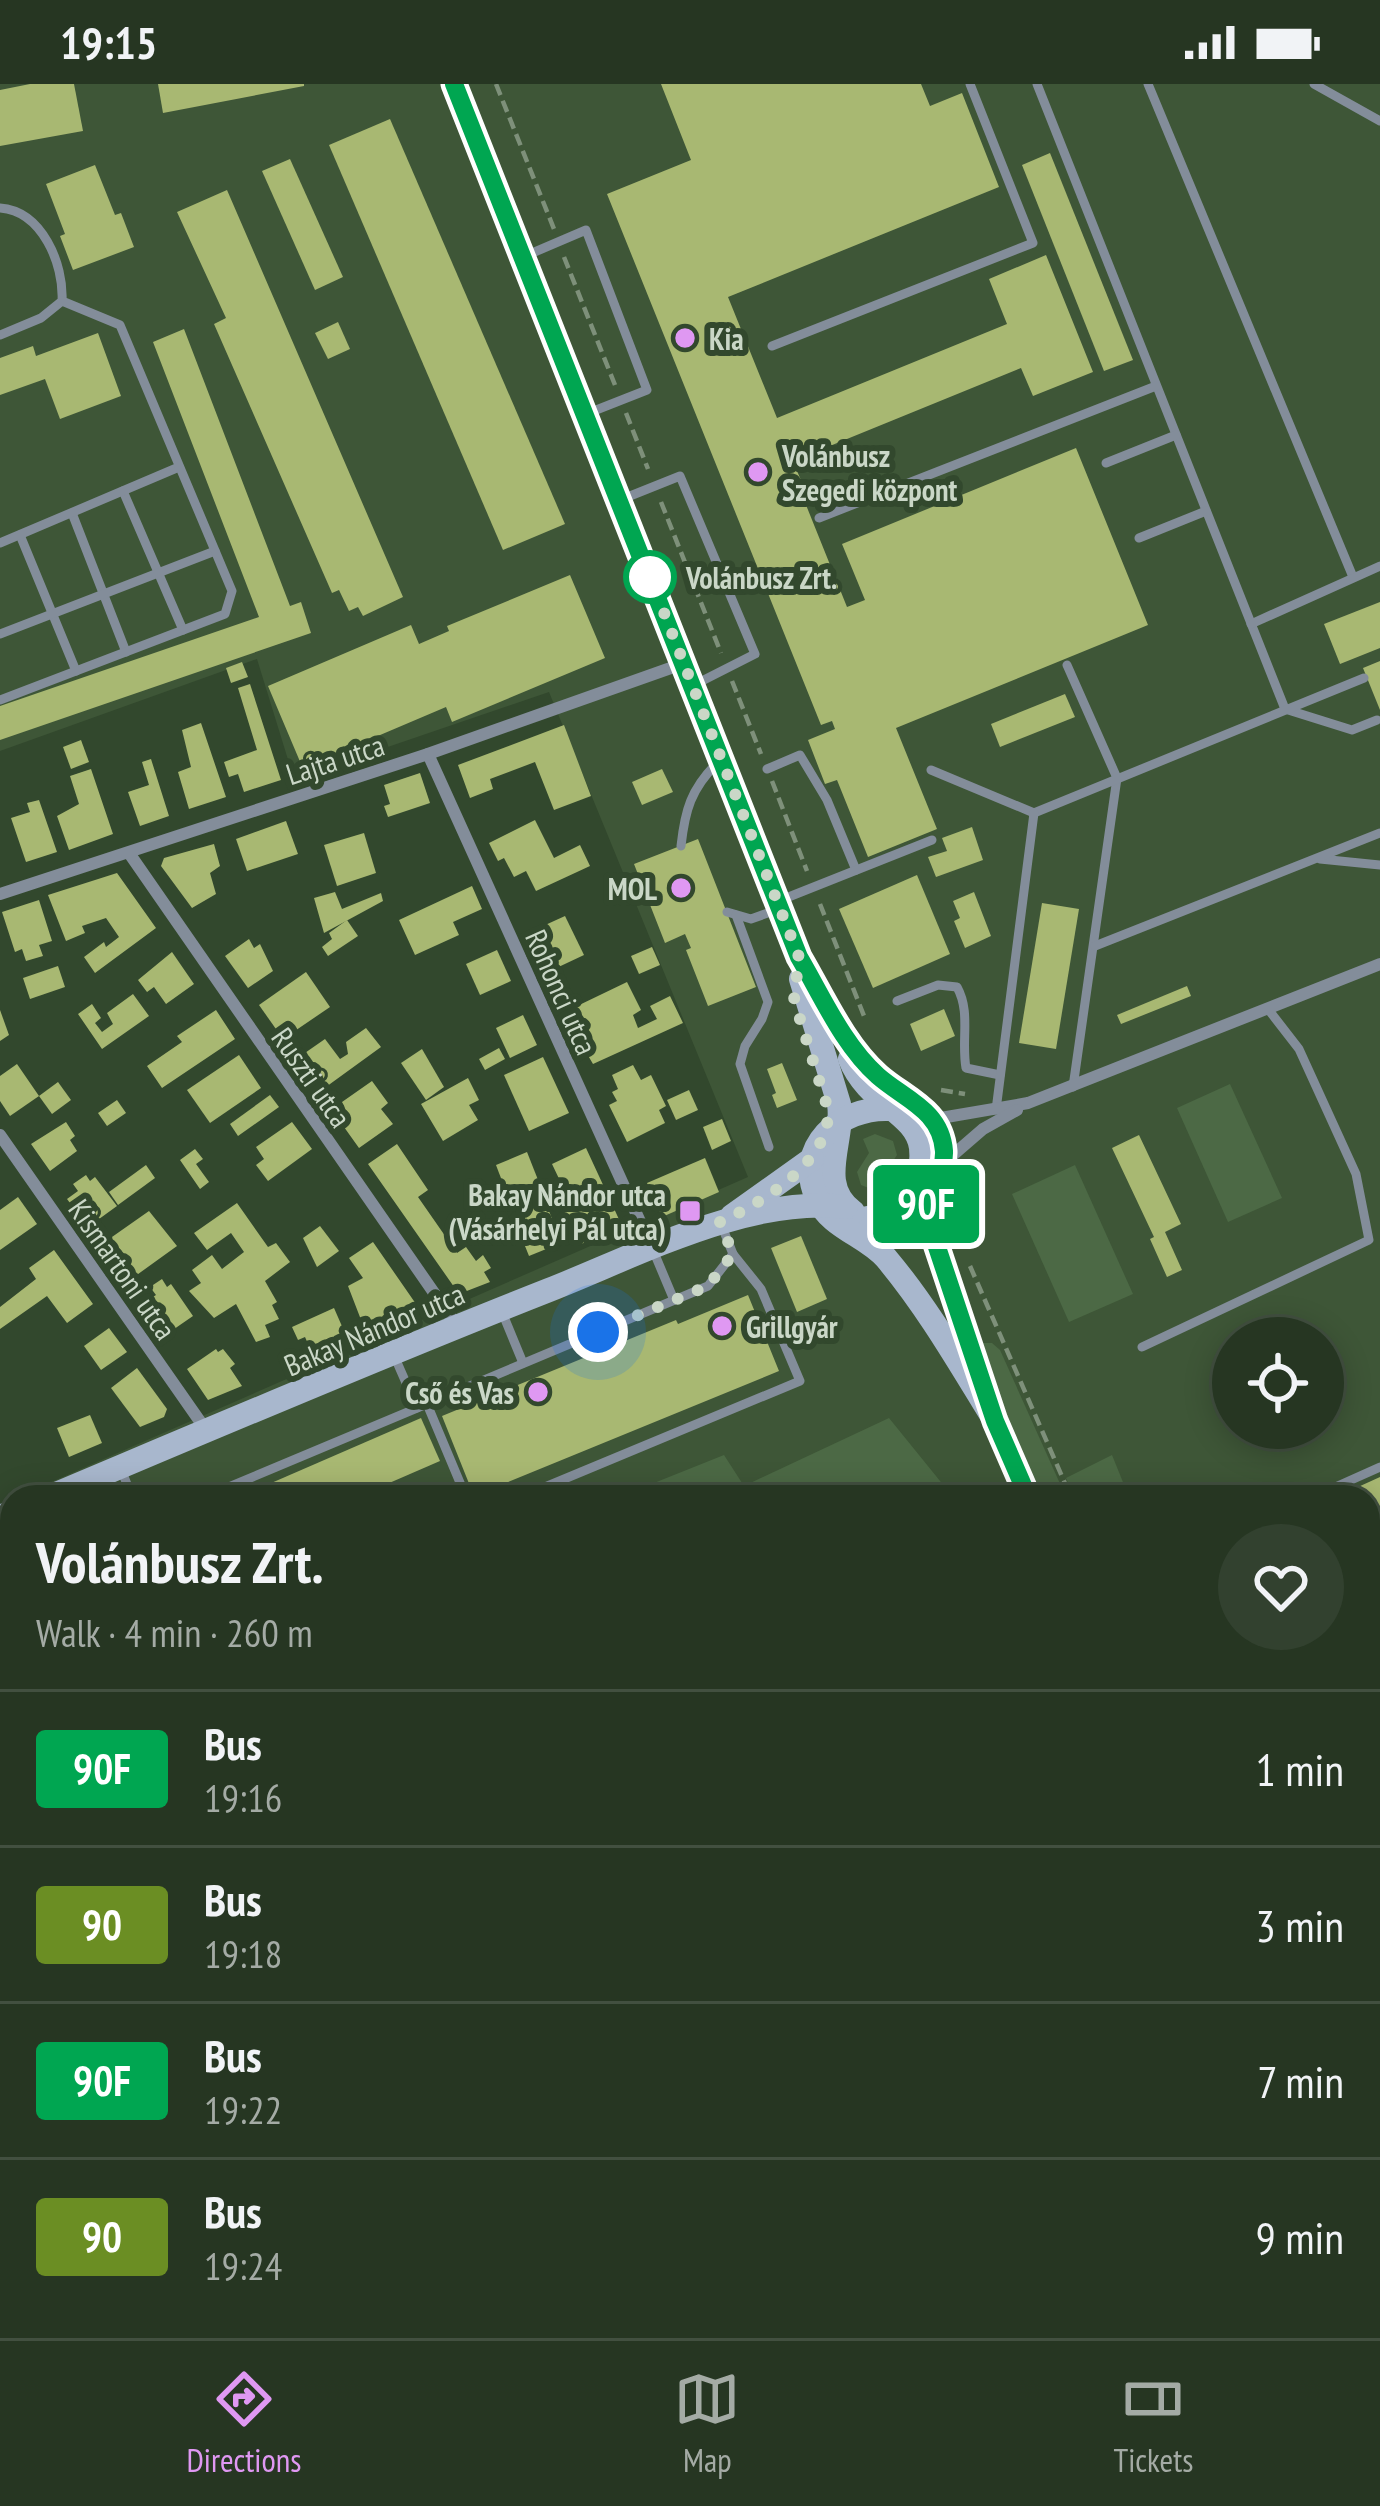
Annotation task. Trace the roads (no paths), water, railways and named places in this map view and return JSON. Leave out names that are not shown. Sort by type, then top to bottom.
[{"type":"main road","points":[[454,84],[799,957],[840,1028],[872,1071],[916,1102],[910,1117],[922,1158],[919,1205],[926,1214],[995,1421],[1023,1485]]},
{"type":"main road","points":[[799,957],[794,1000],[835,1124],[832,1169],[838,1196],[902,1256],[917,1297]]},
{"type":"main road","points":[[840,1028],[859,1079],[942,1141],[944,1164],[919,1205],[885,1220],[856,1213]]},
{"type":"main road","points":[[910,1117],[869,1109],[835,1124],[812,1160],[813,1187],[820,1204],[843,1227],[879,1250],[917,1297],[995,1421]]},
{"type":"main road","name":"Bakay Nándor utca","points":[[723,1222],[812,1160]]},
{"type":"main road","name":"Bakay Nándor utca","points":[[77,1485],[457,1326],[723,1222],[820,1204],[856,1213]]},
{"type":"street","name":"Lajta utca","points":[[0,893],[688,675]]},
{"type":"street","name":"Rohonci utca","points":[[428,754],[653,1249]]},
{"type":"street","name":"Ruszti utca","points":[[129,853],[457,1326]]},
{"type":"street","points":[[910,1117],[1028,1103],[1380,964]]},
{"type":"street","points":[[944,1164],[983,1129],[1028,1103]]},
{"type":"street","name":"Kismartoni utca","points":[[0,1135],[207,1431]]},
{"type":"lane","points":[[772,346],[1033,243],[970,84]]},
{"type":"lane","points":[[1036,84],[1285,709]]},
{"type":"lane","points":[[1148,84],[1353,577]]},
{"type":"lane","points":[[1314,84],[1380,121]]},
{"type":"lane","points":[[0,208],[16,209],[44,235],[63,280],[62,302]]},
{"type":"lane","points":[[523,257],[586,230],[647,390],[586,414]]},
{"type":"lane","points":[[0,335],[41,318],[62,302]]},
{"type":"lane","points":[[0,700],[225,614],[232,591],[120,326],[62,302]]},
{"type":"lane","points":[[820,518],[1156,386]]},
{"type":"lane","points":[[1106,463],[1176,435]]},
{"type":"lane","points":[[0,543],[179,467]]},
{"type":"lane","points":[[620,500],[680,476],[755,655],[727,668],[688,675]]},
{"type":"lane","points":[[123,491],[183,630]]},
{"type":"lane","points":[[1139,538],[1206,511]]},
{"type":"lane","points":[[72,513],[126,652]]},
{"type":"lane","points":[[20,535],[76,671]]},
{"type":"lane","points":[[0,634],[215,550]]},
{"type":"lane","points":[[1251,624],[1380,566]]},
{"type":"lane","points":[[1067,665],[1117,778],[1073,1087]]},
{"type":"lane","points":[[932,770],[1034,813],[1364,678]]},
{"type":"lane","points":[[1285,709],[1352,730],[1377,720]]},
{"type":"lane","points":[[766,769],[800,755],[827,800],[856,870]]},
{"type":"lane","points":[[681,846],[685,807],[699,781],[721,760]]},
{"type":"lane","points":[[996,1110],[1034,813]]},
{"type":"lane","points":[[1095,946],[1380,833]]},
{"type":"lane","points":[[769,1148],[740,1064],[768,1001],[731,914],[751,919],[813,887],[932,840]]},
{"type":"lane","points":[[1315,859],[1380,866]]},
{"type":"lane","points":[[897,1001],[938,985],[957,987],[967,1004],[962,1047],[966,1068],[1000,1076]]},
{"type":"lane","points":[[1142,1347],[1369,1240],[1356,1174],[1299,1049],[1268,1009]]},
{"type":"lane","points":[[550,1485],[800,1381],[761,1289],[733,1254],[723,1222]]},
{"type":"lane","points":[[653,1249],[674,1300]]},
{"type":"lane","points":[[234,1485],[708,1286],[733,1254]]},
{"type":"lane","points":[[501,1309],[523,1363]]},
{"type":"lane","points":[[393,1353],[460,1485]]},
{"type":"lane","points":[[120,1467],[127,1485]]},
{"type":"lane","points":[[1340,1485],[1380,1467]]},
{"type":"place","name":"Kia","points":[[685,338]]},
{"type":"place","name":"Volánbusz Szegedi központ","points":[[758,472]]},
{"type":"place","name":"Volánbusz Zrt.","points":[[650,577]]},
{"type":"place","name":"MOL","points":[[681,888]]},
{"type":"place","name":"Bakay Nándor utca (Vásárhelyi Pál utca)","points":[[690,1211]]},
{"type":"place","name":"Grillgyár","points":[[722,1326]]},
{"type":"place","name":"Cső és Vas","points":[[538,1392]]}]
